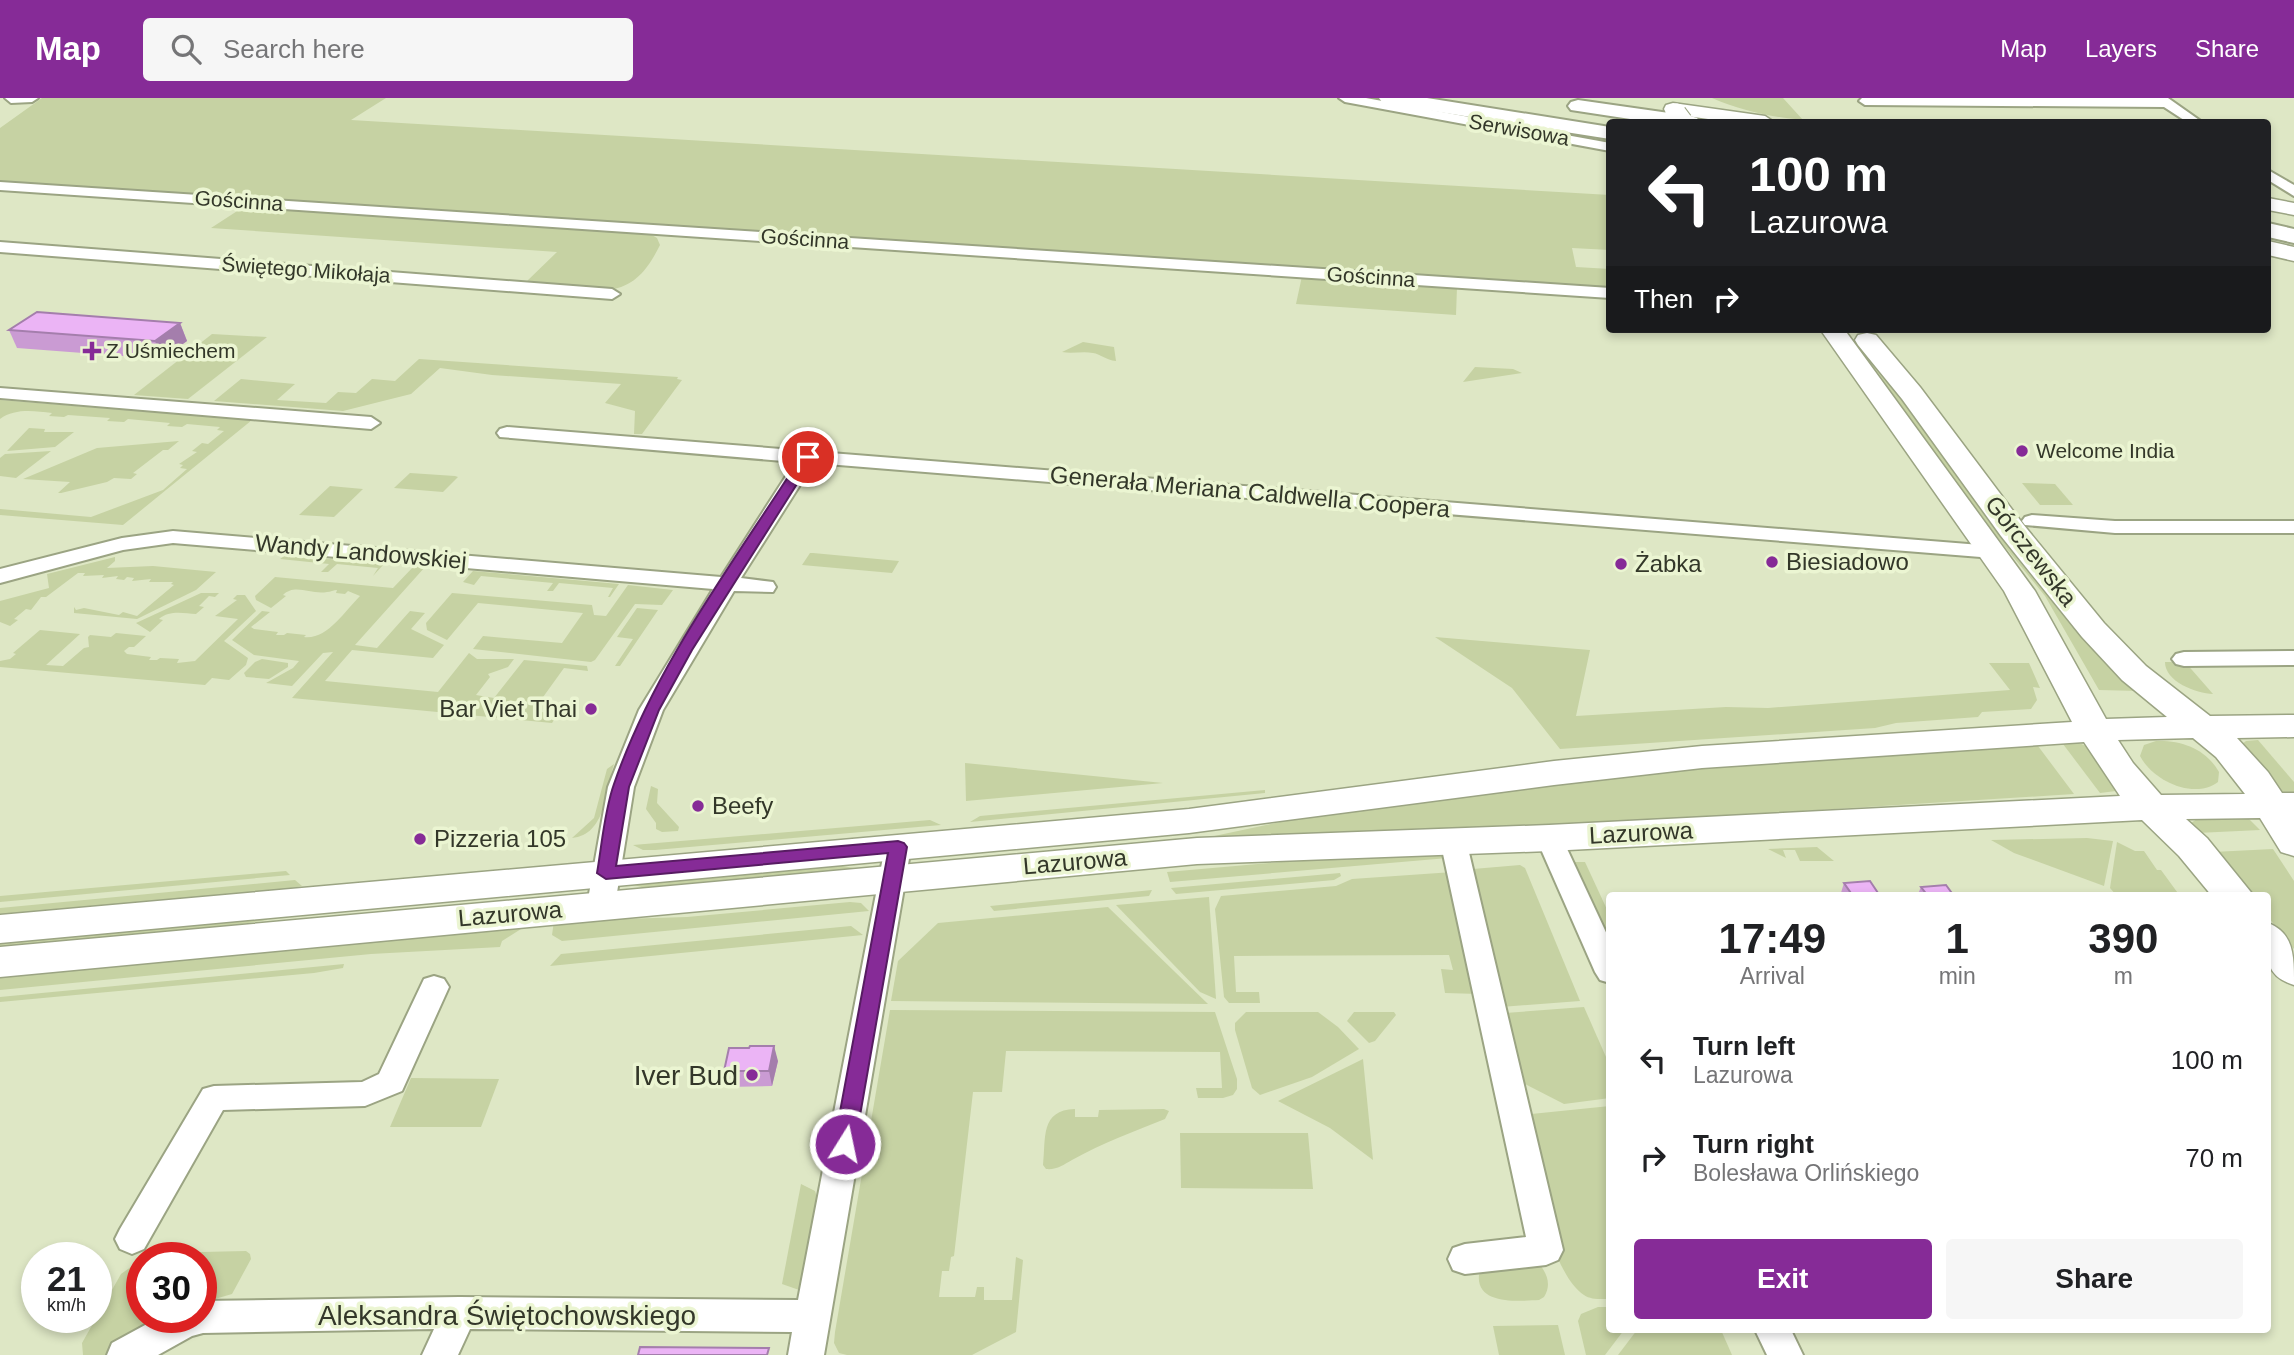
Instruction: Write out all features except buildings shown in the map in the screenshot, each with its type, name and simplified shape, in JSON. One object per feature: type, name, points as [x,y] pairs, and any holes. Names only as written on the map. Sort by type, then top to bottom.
[{"type":"highway","points":[[1389,98],[1606,132]]},
{"type":"highway","points":[[1455,98],[1606,120]]},
{"type":"highway","points":[[1597,98],[1688,115]]},
{"type":"highway","points":[[1560,104],[1688,115]]},
{"type":"highway","points":[[2271,220],[2294,224]]},
{"type":"highway","points":[[2271,231],[2294,236]]},
{"type":"main road","points":[[1691,98],[1688,115],[1732,119]]},
{"type":"main road","points":[[2271,203],[2293,197]]},
{"type":"main road","points":[[2271,249],[2294,254]]},
{"type":"main road","name":"Górczewska","points":[[1835,333],[1993,552],[2019,591],[2119,770],[2152,807]]},
{"type":"main road","name":"Górczewska","points":[[1861,333],[2012,530],[2093,630],[2134,673],[2229,749],[2255,780],[2283,805]]},
{"type":"main road","points":[[2202,727],[2294,726]]},
{"type":"main road","name":"Lazurowa","points":[[895,863],[1189,821],[1702,757],[2095,731],[2202,727]]},
{"type":"main road","points":[[2283,805],[2294,843]]},
{"type":"main road","name":"Lazurowa","points":[[0,929],[603,889],[895,863],[1549,838],[2152,807],[2283,805]]},
{"type":"main road","points":[[2152,807],[2193,847],[2231,892]]},
{"type":"main road","name":"Lazurowa","points":[[0,962],[603,889]]},
{"type":"main road","points":[[2271,942],[2294,970]]},
{"type":"street","points":[[0,109],[12,99],[32,98]]},
{"type":"street","name":"Serwisowa","points":[[1345,98],[1606,146]]},
{"type":"street","points":[[1864,99],[2163,100],[2191,119]]},
{"type":"street","points":[[1864,99],[1879,115]]},
{"type":"street","points":[[2271,177],[2293,197]]},
{"type":"street","name":"Gościnna","points":[[0,186],[1606,293]]},
{"type":"street","name":"Świętego Mikołaja","points":[[0,247],[612,294]]},
{"type":"street","points":[[0,393],[372,423]]},
{"type":"street","name":"Generała Meriana Caldwella Coopera","points":[[507,433],[1993,552]]},
{"type":"street","points":[[603,889],[621,787],[637,740],[665,683],[808,457]]},
{"type":"street","points":[[2032,521],[2105,527],[2294,527]]},
{"type":"street","name":"Wandy Landowskiej","points":[[0,576],[122,544],[173,537],[765,587]]},
{"type":"street","points":[[2184,659],[2294,658]]},
{"type":"street","points":[[1549,838],[1606,963]]},
{"type":"street","points":[[1453,841],[1546,1250],[1465,1259]]},
{"type":"street","points":[[806,1355],[895,863]]},
{"type":"street","points":[[132,1238],[214,1098],[365,1094],[391,1082],[434,987]]},
{"type":"street","points":[[440,1355],[459,1313]]},
{"type":"street","name":"Aleksandra Świętochowskiego","points":[[217,1318],[459,1313],[814,1316]]},
{"type":"street","name":"Aleksandra Świętochowskiego","points":[[125,1355],[164,1333]]},
{"type":"street","points":[[1774,1333],[1784,1355]]},
{"type":"green space","points":[[42,98],[386,98],[351,120],[1606,195],[1606,250],[1572,248],[1576,267],[1606,269],[1606,288],[0,183],[0,128]]},
{"type":"green space","points":[[1712,98],[1783,98],[1802,119],[1773,116]]},
{"type":"green space","points":[[248,204],[645,231],[657,238],[660,245],[642,273],[630,283],[614,289],[526,282],[557,252],[211,228]]},
{"type":"green space","points":[[1302,276],[1457,287],[1456,315],[1296,304]]},
{"type":"green space","points":[[212,334],[267,337],[188,399],[134,395]]},
{"type":"green space","points":[[1083,342],[1114,347],[1116,361],[1093,353],[1062,352]]},
{"type":"green space","points":[[1853,343],[1859,343],[2140,691],[2099,690],[2045,596],[1984,521]]},
{"type":"green space","points":[[419,359],[678,377],[677,379],[682,380],[642,434],[634,434],[635,411],[605,403],[621,384],[492,375],[440,368],[411,394],[343,411],[214,401],[241,379],[295,384],[277,400],[326,403],[338,392],[356,393],[372,379],[395,381]]},
{"type":"green space","points":[[1475,367],[1513,369],[1522,373],[1463,382]]},
{"type":"green space","points":[[0,400],[252,420],[123,525],[0,515],[0,509],[91,517],[163,490],[187,469],[180,468],[183,465],[179,464],[197,452],[192,451],[202,443],[208,444],[224,431],[217,430],[220,427],[187,424],[182,427],[167,426],[170,423],[128,419],[124,422],[107,421],[110,418],[49,416],[52,413],[32,411],[12,413],[0,419]]},
{"type":"green space","points":[[29,428],[45,429],[44,432],[74,432],[55,447],[7,451]]},
{"type":"green space","points":[[179,441],[133,473],[137,474],[131,479],[114,478],[58,493],[70,482],[23,479],[97,448]]},
{"type":"green space","points":[[51,451],[16,478],[0,476],[0,458],[5,454]]},
{"type":"green space","points":[[410,473],[458,477],[443,492],[394,488]]},
{"type":"green space","points":[[2022,483],[2055,484],[2073,505],[2040,505]]},
{"type":"green space","points":[[330,486],[363,489],[334,517],[299,515]]},
{"type":"green space","points":[[810,553],[899,561],[892,573],[802,565]]},
{"type":"green space","points":[[286,555],[384,564],[373,576],[378,568],[337,564],[328,572],[321,572],[329,564],[280,559]]},
{"type":"green space","points":[[115,557],[115,561],[107,568],[153,566],[216,572],[196,590],[137,619],[74,613],[74,607],[76,610],[84,608],[137,616],[174,585],[171,584],[173,582],[149,582],[151,579],[132,581],[134,578],[127,577],[124,580],[116,579],[118,576],[102,578],[104,575],[83,576],[85,573],[78,573],[46,597],[41,597],[31,610],[26,609],[10,626],[0,622],[0,601],[49,588],[47,574]]},
{"type":"green space","points":[[414,566],[425,567],[355,645],[377,648],[410,611],[425,613],[411,629],[444,645],[433,658],[352,650],[325,681],[438,692],[469,653],[477,659],[514,659],[508,667],[488,674],[490,677],[476,695],[494,698],[524,660],[587,666],[588,671],[564,668],[533,711],[558,714],[552,723],[292,698],[333,652],[323,653],[292,686],[266,683],[293,668],[299,661],[254,655],[232,640],[262,611],[270,612],[251,627],[254,629],[278,632],[276,635],[287,633],[312,637],[328,630],[360,596],[348,591],[345,594],[336,593],[337,590],[293,590],[283,595],[286,596],[271,608],[256,600],[255,596],[275,577],[393,588]]},
{"type":"green space","points":[[473,571],[619,584],[608,597],[613,588],[559,583],[553,591],[547,591],[553,583],[481,576],[474,585],[463,582]]},
{"type":"green space","points":[[628,585],[673,590],[662,605],[635,604],[591,662],[473,649],[483,636],[562,643],[583,613],[478,603],[447,640],[427,630],[426,623],[452,593],[592,605],[594,615],[606,616]]},
{"type":"green space","points":[[201,593],[219,593],[215,597],[209,596],[199,606],[204,607],[196,614],[176,613],[163,616],[159,619],[163,620],[150,632],[136,623]]},
{"type":"green space","points":[[237,595],[245,595],[256,611],[224,641],[248,658],[246,665],[229,680],[212,678],[205,685],[0,667],[0,661],[10,659],[16,654],[13,653],[40,630],[80,634],[46,665],[63,666],[84,648],[89,647],[90,635],[111,637],[116,633],[146,636],[134,647],[124,651],[127,654],[151,657],[149,660],[179,659],[177,663],[195,661],[238,619],[215,616],[237,600],[233,599]]},
{"type":"green space","points":[[637,608],[658,610],[620,666],[615,666],[633,639],[617,637]]},
{"type":"green space","points":[[1435,637],[1590,650],[1576,716],[1726,707],[1768,708],[2010,690],[1989,663],[2029,663],[2040,688],[2033,687],[2037,700],[2031,709],[1982,712],[1978,717],[1896,723],[1875,728],[1560,749],[1512,688]]},
{"type":"green space","points":[[262,659],[288,663],[288,667],[269,679],[246,677],[244,673]]},
{"type":"green space","points":[[2165,662],[2185,662],[2213,694],[2190,689],[2176,681],[2166,669]]},
{"type":"green space","points":[[2258,740],[2294,782],[2294,795],[2280,791],[2242,744]]},
{"type":"green space","points":[[2156,741],[2184,744],[2200,752],[2219,772],[2218,782],[2198,789],[2186,788],[2164,780],[2146,765],[2140,756],[2144,745]]},
{"type":"green space","points":[[2079,743],[2088,747],[2116,791],[2100,793],[2063,744]]},
{"type":"green space","points":[[2038,746],[2074,794],[1563,826],[1205,838],[1299,818],[1626,774],[1801,759]]},
{"type":"green space","points":[[965,763],[1163,783],[966,801]]},
{"type":"green space","points":[[614,764],[598,820],[592,829],[572,838],[594,818],[607,769]]},
{"type":"green space","points":[[651,786],[658,789],[657,803],[679,827],[678,831],[662,832],[656,829],[656,823],[646,809]]},
{"type":"green space","points":[[1265,790],[1265,793],[970,822],[980,816]]},
{"type":"green space","points":[[2197,819],[2249,819],[2260,830],[2197,833],[2191,823]]},
{"type":"green space","points":[[930,820],[941,825],[655,850],[643,850],[633,845]]},
{"type":"green space","points":[[2087,838],[2113,841],[2104,886],[2014,853],[1991,840]]},
{"type":"green space","points":[[2117,842],[2135,851],[2144,851],[2177,892],[2114,892],[2110,888]]},
{"type":"green space","points":[[1817,847],[1834,861],[1800,861],[1795,850],[1783,850],[1786,858],[1768,849]]},
{"type":"green space","points":[[2273,849],[2294,881],[2294,949],[2271,921],[2271,892],[2247,892],[2213,852]]},
{"type":"green space","points":[[1441,852],[1448,858],[1170,882],[1167,872],[1305,860]]},
{"type":"green space","points":[[1571,862],[1585,862],[1606,907],[1606,937]]},
{"type":"green space","points":[[829,864],[861,869],[649,889],[630,884]]},
{"type":"green space","points":[[1520,865],[1525,868],[1580,1001],[1501,1007],[1473,869]]},
{"type":"green space","points":[[286,871],[290,875],[0,902],[0,896]]},
{"type":"green space","points":[[1453,872],[1479,994],[1445,993],[1441,969],[1453,970],[1449,955],[1234,956],[1236,992],[1259,992],[1260,1003],[1229,1003],[1224,997],[1215,909],[1221,896],[1336,886],[1352,879]]},
{"type":"green space","points":[[1340,873],[1341,876],[1334,880],[1176,894],[1171,888]]},
{"type":"green space","points":[[295,880],[302,886],[277,891],[0,917],[0,908]]},
{"type":"green space","points":[[1152,890],[1149,896],[994,911],[990,906]]},
{"type":"green space","points":[[1209,897],[1216,999],[1200,992],[1116,905]]},
{"type":"green space","points":[[861,903],[869,911],[562,941],[552,935],[554,921],[687,917]]},
{"type":"green space","points":[[1108,907],[1208,1004],[891,1001],[898,961],[938,923]]},
{"type":"green space","points":[[269,915],[267,920],[203,930],[0,951],[0,940]]},
{"type":"green space","points":[[522,924],[521,929],[502,941],[500,947],[371,954],[0,990],[0,973]]},
{"type":"green space","points":[[851,926],[863,935],[550,966],[561,954]]},
{"type":"green space","points":[[344,964],[343,968],[314,973],[0,1002],[0,997]]},
{"type":"green space","points":[[1584,1007],[1606,1057],[1606,1099],[1564,1104],[1515,1079],[1505,1013]]},
{"type":"green space","points":[[890,1010],[1215,1012],[1237,1079],[1237,1089],[1233,1095],[1223,1098],[1198,1098],[1196,1088],[1222,1088],[1220,1052],[1006,1051],[1002,1092],[973,1092],[954,1256],[951,1257],[949,1271],[942,1271],[939,1297],[975,1297],[977,1287],[984,1287],[984,1300],[1012,1300],[1016,1257],[1023,1260],[1016,1332],[972,1355],[847,1355],[839,1353],[834,1343],[835,1332]]},
{"type":"green space","points":[[1246,1012],[1318,1012],[1338,1027],[1359,1049],[1312,1077],[1260,1095],[1252,1088],[1235,1030],[1235,1023]]},
{"type":"green space","points":[[1354,1012],[1394,1012],[1396,1015],[1375,1041],[1369,1043],[1347,1021]]},
{"type":"green space","points":[[1363,1059],[1373,1160],[1330,1128],[1278,1101]]},
{"type":"green space","points":[[411,1078],[499,1079],[481,1127],[390,1127]]},
{"type":"green space","points":[[1606,1106],[1606,1299],[1584,1295],[1571,1282],[1560,1263],[1536,1185],[1522,1115]]},
{"type":"green space","points":[[1075,1109],[1075,1117],[1098,1117],[1099,1110],[1169,1111],[1165,1119],[1106,1143],[1060,1167],[1046,1169],[1043,1165],[1044,1145],[1050,1120],[1056,1114]]},
{"type":"green space","points":[[1180,1133],[1308,1133],[1313,1189],[1181,1188]]},
{"type":"green space","points":[[801,1184],[815,1191],[818,1200],[802,1291],[782,1284]]},
{"type":"green space","points":[[246,1251],[251,1259],[232,1294],[217,1298],[217,1252]]},
{"type":"green space","points":[[1537,1261],[1546,1274],[1548,1283],[1544,1297],[1539,1300],[1500,1299],[1484,1292],[1480,1285],[1479,1275],[1483,1268]]},
{"type":"green space","points":[[126,1270],[126,1333],[149,1333],[108,1355],[83,1355],[82,1343],[88,1333],[112,1333],[112,1290]]},
{"type":"green space","points":[[1598,1307],[1606,1307],[1606,1333],[1622,1333],[1605,1355],[1586,1355],[1578,1321],[1581,1314]]},
{"type":"green space","points":[[1558,1325],[1565,1355],[1499,1355],[1493,1326]]},
{"type":"green space","points":[[1635,1333],[1722,1333],[1732,1355],[1618,1355]]},
{"type":"place","name":"Z Uśmiechem","points":[[92,351]]},
{"type":"place","name":"Welcome India","points":[[2022,451]]},
{"type":"place","name":"Biesiadowo","points":[[1772,562]]},
{"type":"place","name":"Żabka","points":[[1621,564]]},
{"type":"place","name":"Bar Viet Thai","points":[[591,709]]},
{"type":"place","name":"Beefy","points":[[698,806]]},
{"type":"place","name":"Pizzeria 105","points":[[420,839]]},
{"type":"place","name":"Iver Bud","points":[[752,1075]]},
{"type":"route","points":[[808,457],[685,650],[651,710],[637,740],[621,787],[606,873],[898,847],[845,1144]]}]
